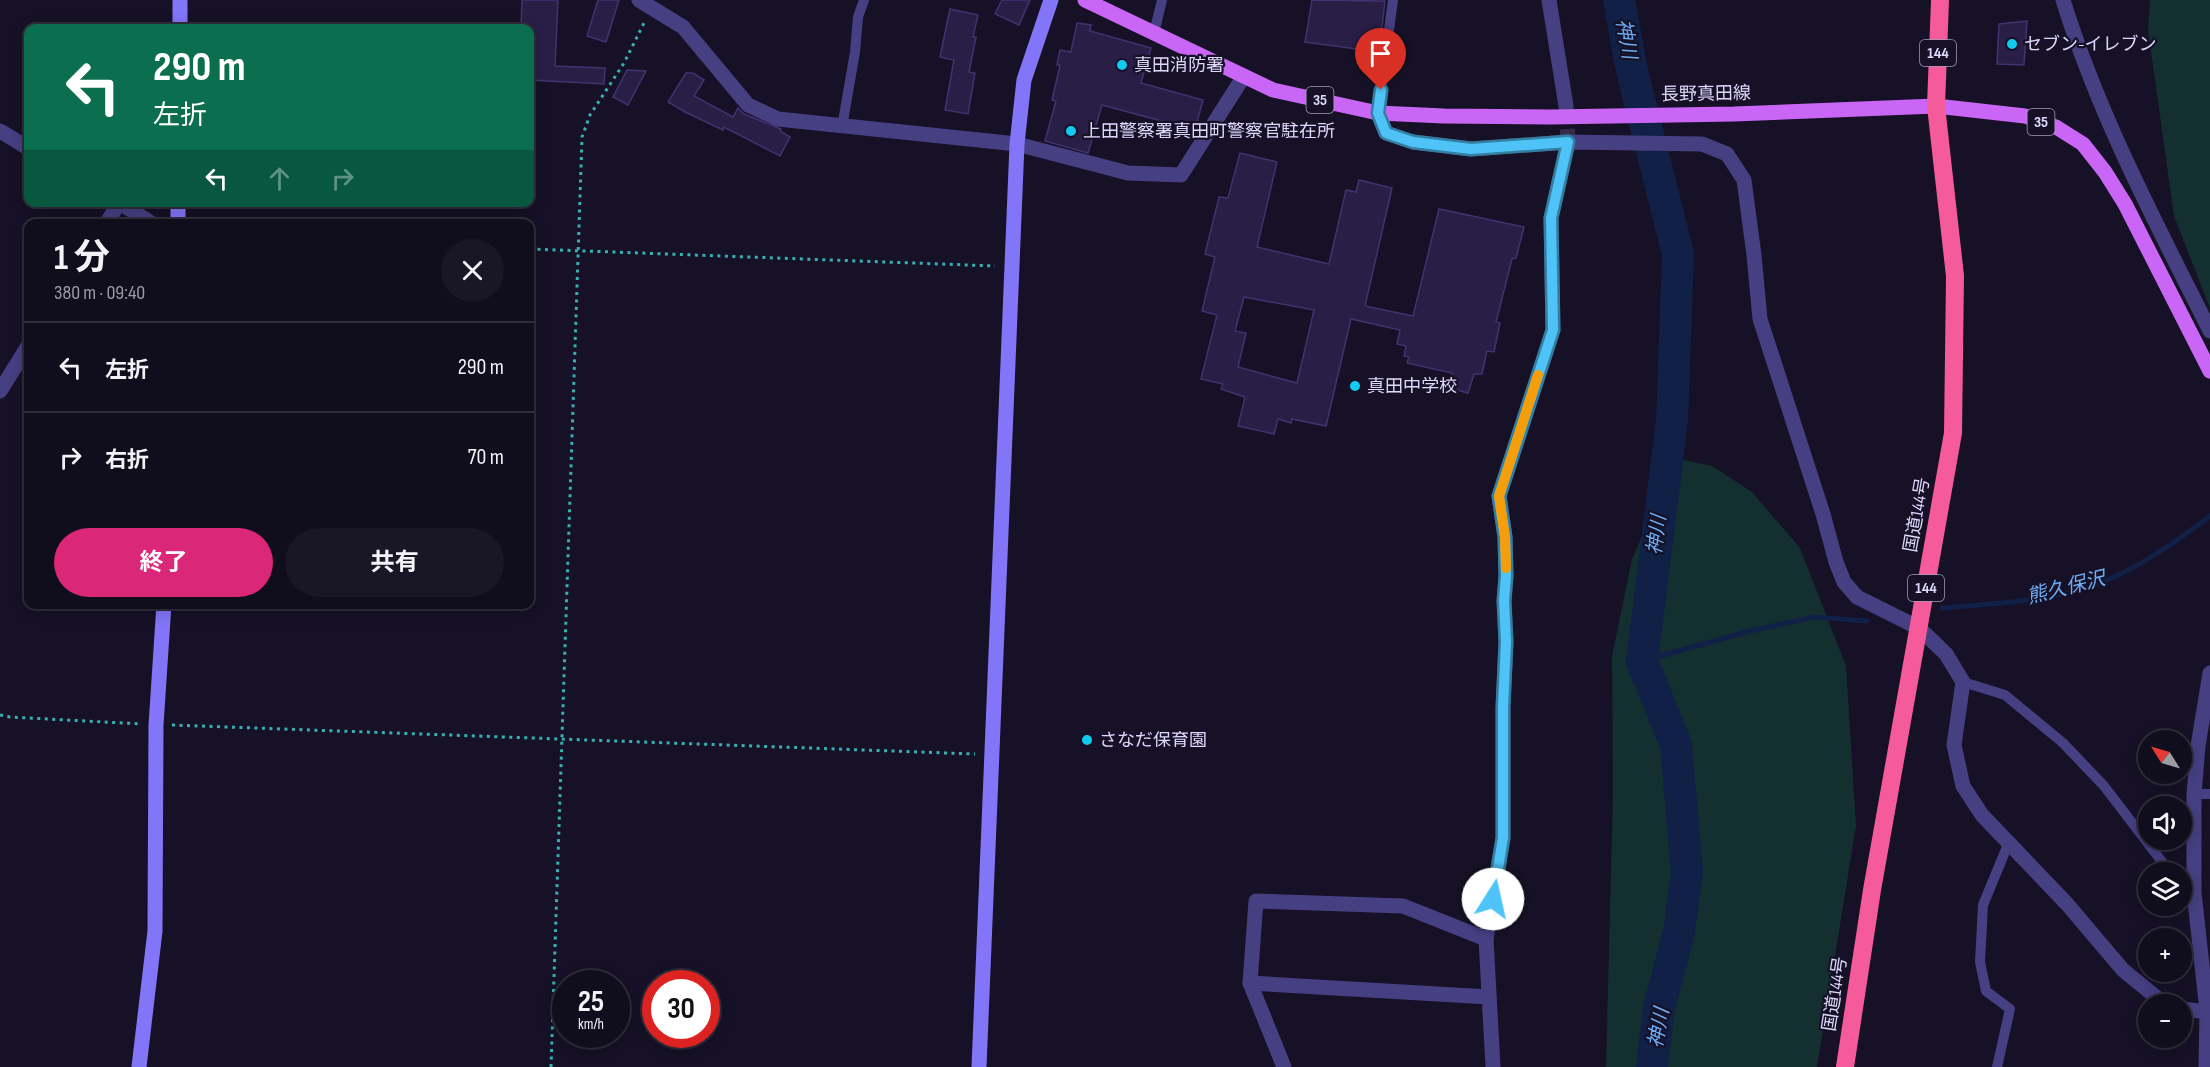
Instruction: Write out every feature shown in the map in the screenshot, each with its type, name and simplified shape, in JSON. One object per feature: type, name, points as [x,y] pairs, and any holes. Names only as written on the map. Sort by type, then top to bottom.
[{"type":"highway","name":"国道144号","points":[[1845,1067],[1872,890],[1953,433],[1955,276],[1936,106],[1940,0]]},
{"type":"main road","name":"長野真田線","points":[[1085,0],[1273,90],[1378,113],[1444,116],[1571,110],[1734,114],[1936,106],[2025,116],[2056,127],[2083,144],[2105,172],[2124,204],[2210,371]]},
{"type":"street","points":[[180,0],[180,24]]},
{"type":"street","points":[[978,1067],[1017,144],[1023,80],[1051,0]]},
{"type":"street","points":[[1549,0],[1571,110]]},
{"type":"street","points":[[2062,0],[2105,116],[2210,331]]},
{"type":"street","points":[[644,3],[683,27],[748,105],[778,118],[842,127],[1017,144],[1128,173],[1181,175],[1245,76]]},
{"type":"street","points":[[1378,113],[1386,133],[1438,147],[1471,149],[1568,142],[1702,144],[1727,154],[1744,180],[1760,319],[1844,582],[1857,597],[1919,628],[1947,654],[1964,682],[1954,744],[1963,786],[1982,815],[2067,904],[2123,970],[2152,994]]},
{"type":"street","points":[[0,131],[24,146]]},
{"type":"street","points":[[1493,1067],[1486,939],[1503,838],[1503,707],[1506,642],[1505,537],[1499,496],[1553,330],[1551,218],[1568,142]]},
{"type":"street","points":[[125,207],[145,219]]},
{"type":"street","points":[[0,392],[24,353]]},
{"type":"street","points":[[139,1067],[155,931],[156,725],[164,609]]},
{"type":"street","points":[[2206,1067],[2208,1011],[2194,892],[2194,794],[2198,746],[2210,673]]},
{"type":"street","points":[[1284,1067],[1250,983],[1256,901],[1403,906],[1486,939]]},
{"type":"street","points":[[1250,983],[1489,997]]},
{"type":"street","points":[[2192,1010],[2208,1011]]},
{"type":"lane","points":[[842,127],[855,52],[858,17],[864,0]]},
{"type":"lane","points":[[1154,33],[1162,0]]},
{"type":"lane","points":[[1378,113],[1393,0]]},
{"type":"lane","points":[[1964,682],[2005,695],[2063,743],[2104,786],[2162,862]]},
{"type":"lane","points":[[2194,794],[2210,794]]},
{"type":"lane","points":[[1997,1067],[2010,1009],[1986,991],[1980,962],[1983,905],[2009,842]]},
{"type":"path","points":[[551,1067],[582,137],[590,116],[624,63],[644,26],[644,3]]},
{"type":"path","points":[[534,249],[1012,266]]},
{"type":"path","points":[[0,715],[156,725],[992,755]]},
{"type":"green space","points":[[2150,0],[2210,0],[2210,308],[2174,216],[2148,30]]},
{"type":"green space","points":[[1684,460],[1712,466],[1752,492],[1800,548],[1846,666],[1856,826],[1817,1067],[1606,1067],[1613,793],[1612,656],[1632,559],[1668,477]]},
{"type":"building","points":[[522,0],[558,0],[555,66],[605,68],[604,84],[534,80],[534,24],[521,24]]},
{"type":"building","points":[[598,0],[619,0],[606,42],[587,36]]},
{"type":"building","points":[[1002,0],[1030,0],[1019,25],[995,14]]},
{"type":"building","points":[[1312,0],[1385,1],[1379,52],[1305,42]]},
{"type":"building","points":[[950,9],[978,15],[969,72],[975,73],[968,114],[945,110],[954,60],[940,57]]},
{"type":"building","name":"セブン-イレブン","points":[[2027,21],[2024,65],[1997,64],[1999,24]]},
{"type":"building","points":[[1077,23],[1091,25],[1090,31],[1151,48],[1141,83],[1203,100],[1195,130],[1102,105],[1088,153],[1045,141],[1056,101],[1052,100],[1060,65],[1057,65],[1060,50],[1071,52]]},
{"type":"building","points":[[627,70],[646,71],[628,105],[613,97]]},
{"type":"building","points":[[686,73],[693,73],[704,80],[694,96],[733,117],[738,108],[744,114],[781,129],[780,131],[790,137],[780,156],[724,127],[723,130],[668,102]]},
{"type":"building","points":[[1240,153],[1277,162],[1257,247],[1329,264],[1346,190],[1356,192],[1359,180],[1392,188],[1365,306],[1413,316],[1439,209],[1524,227],[1516,258],[1512,259],[1496,322],[1500,323],[1494,352],[1487,351],[1482,374],[1474,374],[1468,393],[1449,388],[1452,373],[1407,363],[1409,357],[1404,356],[1406,346],[1397,344],[1400,330],[1351,319],[1326,426],[1292,419],[1291,423],[1278,419],[1274,434],[1238,426],[1245,397],[1221,389],[1223,384],[1201,379],[1217,315],[1202,311],[1215,257],[1205,254],[1219,197],[1228,198]],"holes":[[[1244,297],[1314,310],[1297,383],[1238,367],[1246,333],[1235,331]]]},
{"type":"waterway","name":"神川","points":[[1619,0],[1632,71],[1678,254],[1672,421],[1642,661],[1676,745],[1687,872],[1679,932],[1659,1008],[1652,1067]]},
{"type":"waterway","name":"熊久保沢","points":[[1942,608],[2025,600],[2086,588],[2119,575],[2146,560],[2210,516]]},
{"type":"waterway","name":"熊久保沢","points":[[1642,661],[1750,631],[1815,617],[1867,621]]},
{"type":"tunnel","points":[[1566,106],[1568,142]]},
{"type":"slow traffic","points":[[1506,568],[1505,537],[1499,496],[1538,375]]},
{"type":"place","name":"セブン-イレブン","points":[[2012,44]]},
{"type":"place","name":"真田消防署","points":[[1122,65]]},
{"type":"place","name":"上田警察署真田町警察官駐在所","points":[[1071,131]]},
{"type":"place","name":"真田中学校","points":[[1355,386]]},
{"type":"place","name":"さなだ保育園","points":[[1087,740]]},
{"type":"route","points":[[1381,90],[1378,113],[1386,133],[1413,142],[1438,147],[1471,149],[1568,142],[1551,218],[1553,330],[1499,496],[1505,537],[1506,642],[1503,707],[1503,838],[1493,899]]}]
